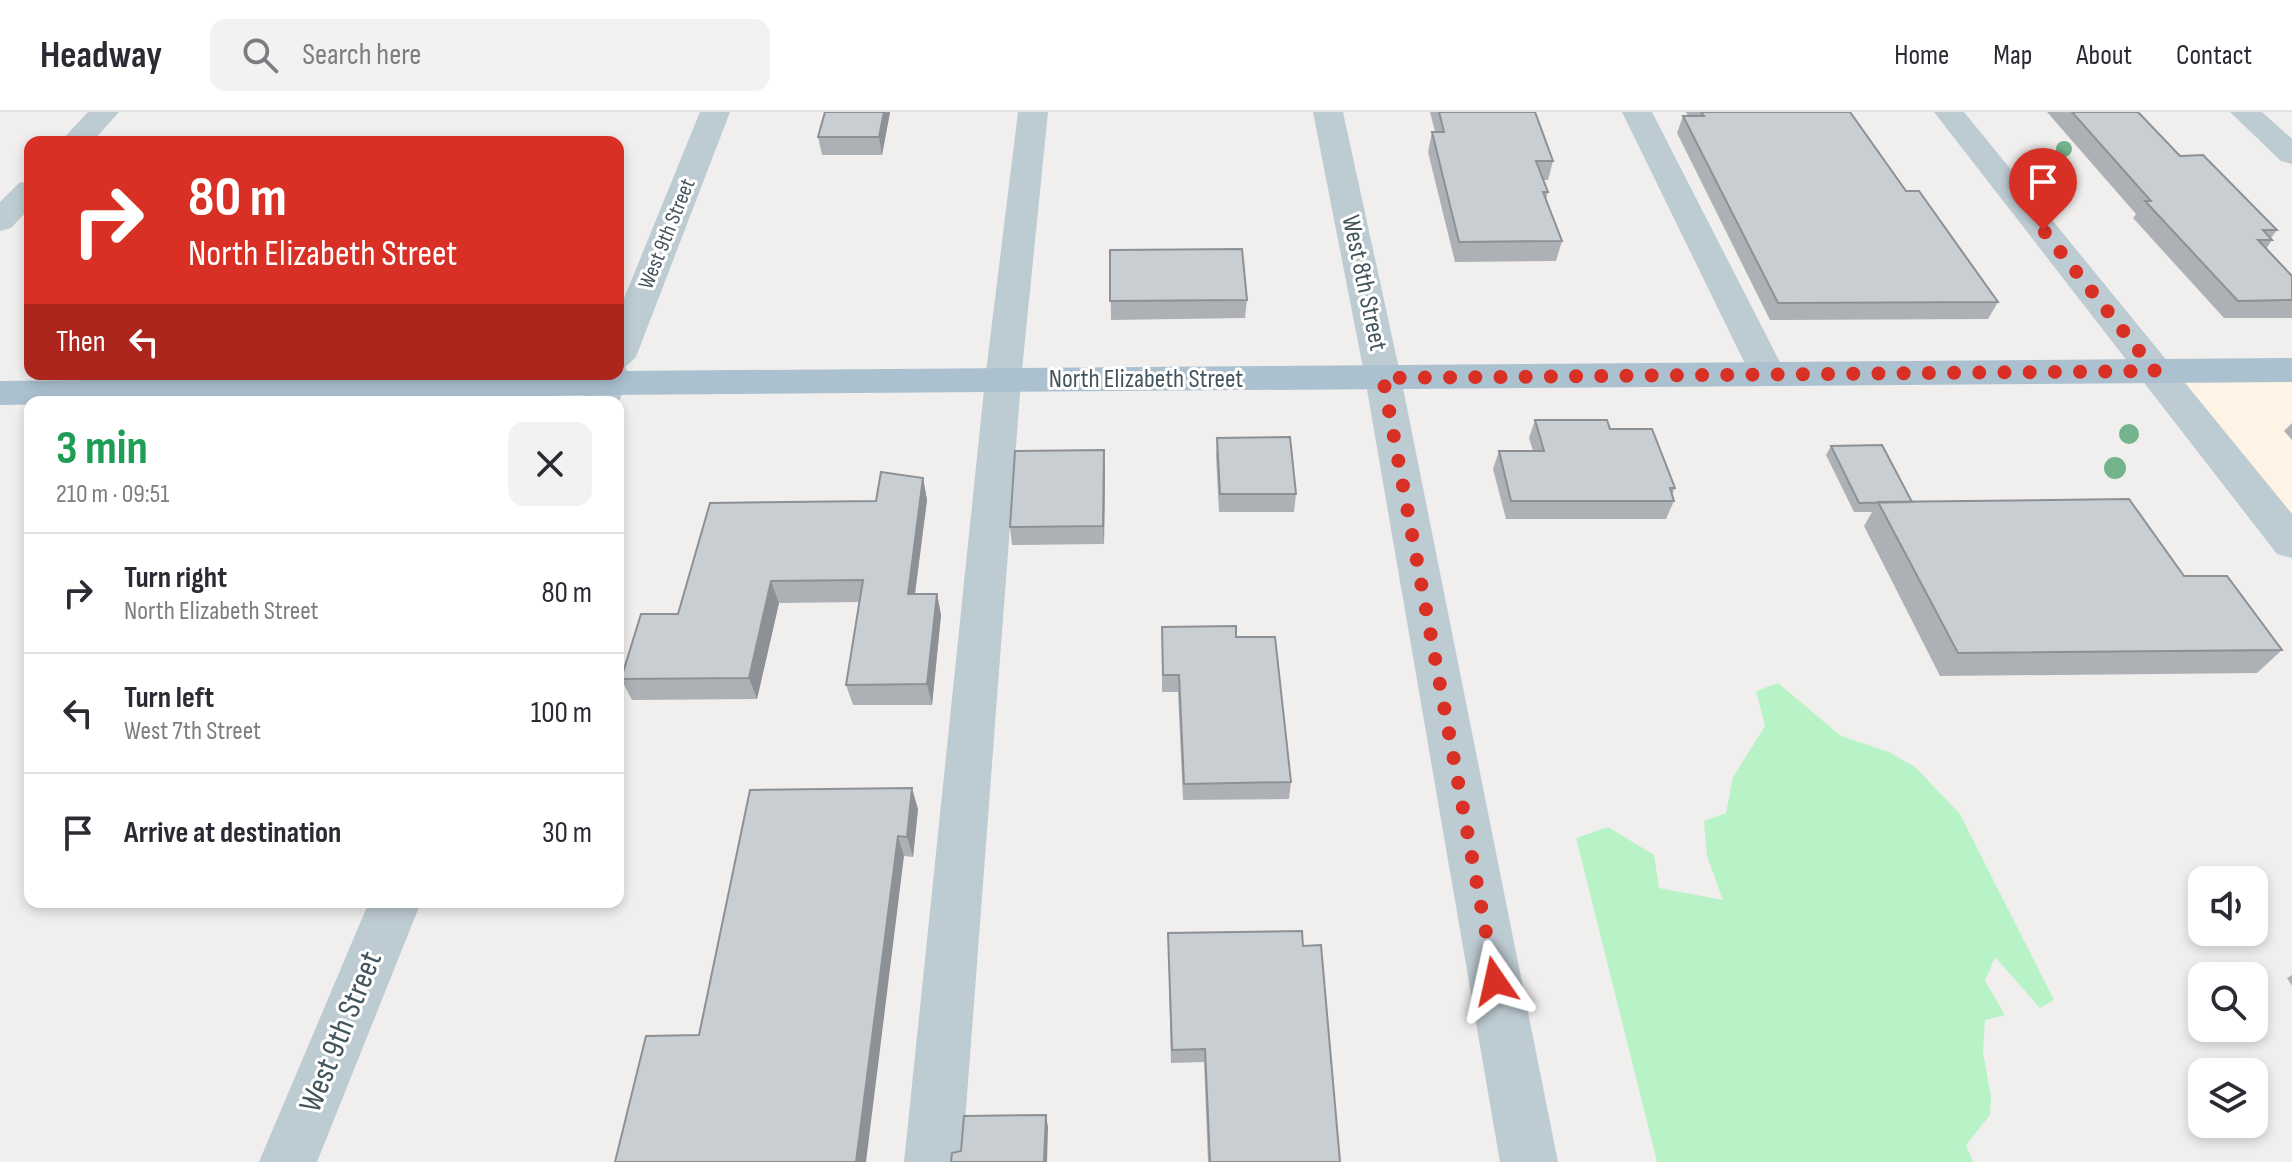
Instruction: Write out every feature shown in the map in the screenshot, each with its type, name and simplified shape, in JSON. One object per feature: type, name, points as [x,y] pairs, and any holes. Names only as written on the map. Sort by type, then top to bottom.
[{"type":"main road","name":"North Elizabeth Street","points":[[624,379],[1383,378],[2292,370]]},
{"type":"main road","name":"North Elizabeth Street","points":[[0,393],[566,380]]},
{"type":"street","points":[[81,136],[104,112]]},
{"type":"street","name":"West 9th Street","points":[[624,341],[715,112]]},
{"type":"street","points":[[933,1162],[1003,380],[1033,112]]},
{"type":"street","name":"West 8th Street","points":[[1328,112],[1383,378],[1529,1162]]},
{"type":"street","points":[[1637,112],[1768,374]]},
{"type":"street","points":[[1949,112],[2292,543]]},
{"type":"street","points":[[2245,112],[2292,155]]},
{"type":"street","points":[[0,221],[24,196]]},
{"type":"street","name":"West 9th Street","points":[[288,1162],[393,908]]},
{"type":"shaded area","points":[[2292,370],[2292,543],[2155,371]]},
{"type":"green space","points":[[1778,683],[1841,736],[1889,752],[1915,767],[1960,814],[2054,1000],[2040,1008],[1995,957],[1985,981],[2005,1015],[1985,1020],[1983,1051],[1991,1098],[1990,1115],[1966,1145],[1973,1162],[1657,1162],[1576,838],[1608,827],[1654,855],[1659,888],[1723,900],[1707,856],[1704,821],[1726,813],[1733,777],[1765,726],[1756,691]]},
{"type":"building","points":[[825,112],[884,112],[879,137],[818,137]]},
{"type":"building","points":[[1439,112],[1535,112],[1553,161],[1536,161],[1548,192],[1543,192],[1562,241],[1459,242],[1432,132],[1444,132]]},
{"type":"building","points":[[1701,112],[1850,112],[1906,191],[1919,191],[1998,302],[1778,303],[1683,116],[1704,116]]},
{"type":"building","points":[[2072,112],[2138,112],[2180,156],[2203,155],[2277,230],[2263,230],[2272,240],[2258,240],[2292,276],[2292,300],[2238,301],[2145,201],[2151,201]]},
{"type":"building","points":[[1242,249],[1247,300],[1110,301],[1110,250]]},
{"type":"building","points":[[1535,420],[1607,420],[1610,429],[1652,429],[1675,488],[1670,488],[1674,501],[1511,501],[1499,451],[1544,451]]},
{"type":"building","points":[[1290,437],[1296,494],[1220,494],[1217,438]]},
{"type":"building","points":[[1882,445],[1912,502],[1859,503],[1831,446]]},
{"type":"building","points":[[1104,450],[1103,526],[1010,527],[1015,451]]},
{"type":"building","points":[[881,472],[923,478],[908,594],[937,594],[927,684],[846,685],[863,580],[771,581],[749,678],[624,679],[624,669],[641,614],[678,614],[710,503],[876,501]]},
{"type":"building","points":[[2129,499],[2184,576],[2227,576],[2282,650],[1958,653],[1878,502]]},
{"type":"building","points":[[1236,626],[1236,637],[1275,637],[1291,782],[1184,784],[1179,675],[1163,675],[1162,627]]},
{"type":"building","points":[[912,788],[907,837],[898,836],[856,1162],[615,1162],[646,1036],[699,1035],[750,790]]},
{"type":"building","points":[[1302,931],[1303,946],[1321,945],[1340,1162],[1210,1162],[1205,1049],[1172,1050],[1168,933]]},
{"type":"building","points":[[1046,1115],[1044,1162],[951,1162],[952,1153],[961,1151],[964,1116]]},
{"type":"route","points":[[1495,981],[1383,378],[2155,371],[2043,230]]}]
